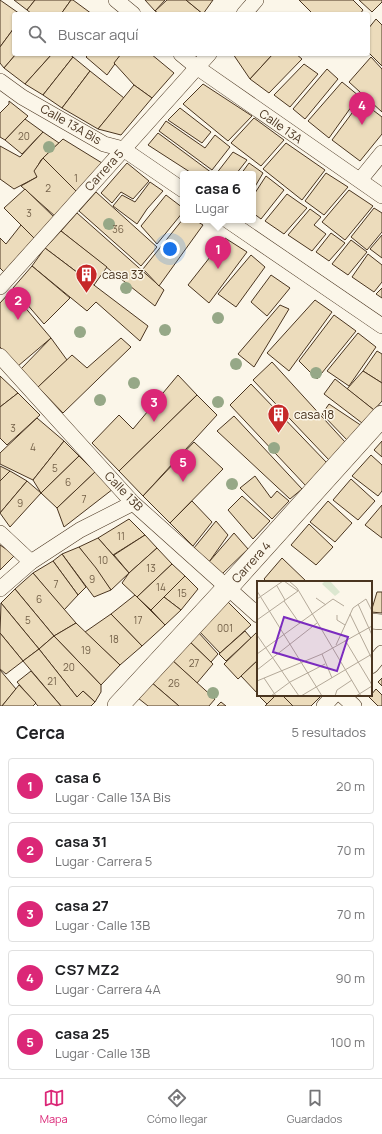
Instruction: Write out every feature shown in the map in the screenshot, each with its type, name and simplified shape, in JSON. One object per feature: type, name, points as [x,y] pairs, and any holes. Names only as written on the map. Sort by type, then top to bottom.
[{"type":"main road","name":"Carrera 4","points":[[118,706],[228,587],[382,416]]},
{"type":"street","points":[[116,0],[130,12]]},
{"type":"street","points":[[246,12],[256,0]]},
{"type":"street","name":"Calle 13A","points":[[183,56],[198,68],[382,196]]},
{"type":"street","name":"Carrera 5","points":[[0,287],[207,56]]},
{"type":"street","name":"Calle 13A Bis","points":[[0,81],[22,97],[104,144],[123,149],[180,188]]},
{"type":"street","points":[[360,180],[382,153]]},
{"type":"street","points":[[231,223],[382,326]]},
{"type":"street","name":"Calle 13B","points":[[0,356],[133,503],[257,614]]},
{"type":"street","points":[[0,589],[31,562],[80,530],[133,503]]},
{"type":"street","points":[[0,533],[31,562]]},
{"type":"street","points":[[372,621],[382,622]]},
{"type":"street","points":[[372,665],[382,653]]},
{"type":"street","points":[[324,706],[344,698]]},
{"type":"building","points":[[0,0],[17,12],[12,12],[12,31],[0,47]]},
{"type":"building","points":[[14,0],[35,0],[27,10]]},
{"type":"building","points":[[35,0],[71,0],[62,12],[30,12],[27,10]]},
{"type":"building","points":[[71,0],[73,0],[89,12],[62,12]]},
{"type":"building","points":[[145,0],[165,0],[155,11]]},
{"type":"building","points":[[167,0],[186,0],[201,12],[157,12],[155,11]]},
{"type":"building","points":[[186,0],[213,0],[204,12],[201,12]]},
{"type":"building","points":[[299,0],[353,0],[363,10],[362,12],[311,12]]},
{"type":"building","points":[[359,0],[382,0],[382,2],[372,12]]},
{"type":"building","points":[[376,19],[382,25],[382,66],[370,54],[370,26]]},
{"type":"building","points":[[12,31],[12,56],[14,56],[4,68],[0,63],[0,47]]},
{"type":"building","points":[[14,56],[50,56],[25,84],[4,68]]},
{"type":"building","points":[[50,56],[73,57],[43,95],[25,84]]},
{"type":"building","points":[[87,56],[121,56],[107,75],[86,57]]},
{"type":"building","points":[[119,56],[153,56],[174,73],[152,98],[134,85],[114,63]]},
{"type":"building","points":[[234,56],[271,56],[250,79]]},
{"type":"building","points":[[271,56],[298,56],[302,59],[269,93],[250,79]]},
{"type":"building","points":[[73,57],[90,71],[62,108],[43,95]]},
{"type":"building","points":[[371,57],[382,69],[382,112],[349,82]]},
{"type":"building","points":[[304,64],[318,74],[290,107],[274,95]]},
{"type":"building","points":[[327,69],[338,79],[305,119],[293,109]]},
{"type":"building","points":[[90,71],[124,98],[98,129],[62,108]]},
{"type":"building","points":[[342,82],[359,96],[329,138],[308,121]]},
{"type":"building","points":[[203,84],[252,116],[228,141],[183,104]]},
{"type":"building","points":[[134,85],[152,98],[121,135],[98,129]]},
{"type":"building","points":[[9,101],[28,116],[5,140],[0,137],[0,113],[9,104]]},
{"type":"building","points":[[361,101],[382,117],[382,134],[360,161],[332,140]]},
{"type":"building","points":[[180,108],[211,132],[202,143],[168,120]]},
{"type":"building","points":[[254,118],[284,140],[261,166],[231,143]]},
{"type":"building","points":[[25,119],[43,132],[22,154],[5,140]]},
{"type":"building","points":[[166,121],[205,148],[215,135],[230,147],[212,170],[159,131]]},
{"type":"building","points":[[43,132],[59,143],[41,160],[36,169],[37,177],[14,189],[0,179],[0,146],[20,157]]},
{"type":"building","points":[[158,133],[209,171],[188,171],[148,145]]},
{"type":"building","points":[[63,139],[102,163],[77,192],[43,158]]},
{"type":"building","points":[[286,143],[325,170],[302,200],[263,169]]},
{"type":"building","points":[[233,152],[247,160],[238,171],[218,171]]},
{"type":"building","points":[[43,158],[77,192],[56,217],[21,186],[37,177],[34,171]]},
{"type":"building","points":[[127,163],[149,181],[133,199],[121,192],[112,203],[101,193]]},
{"type":"building","points":[[249,163],[263,173],[256,185],[256,171],[243,171]]},
{"type":"building","points":[[326,173],[348,187],[324,215],[305,201]]},
{"type":"building","points":[[266,176],[284,190],[261,219],[256,215],[256,191]]},
{"type":"building","points":[[150,182],[163,191],[147,209],[137,224],[113,206],[122,195],[135,202]]},
{"type":"building","points":[[25,189],[55,218],[36,240],[4,208]]},
{"type":"building","points":[[349,190],[373,206],[345,240],[322,222]]},
{"type":"building","points":[[96,192],[157,247],[141,266],[79,211]]},
{"type":"building","points":[[287,194],[307,208],[284,234],[265,221]]},
{"type":"building","points":[[166,195],[180,206],[180,216],[157,244],[141,226]]},
{"type":"building","points":[[374,208],[382,213],[382,232],[367,250],[351,237]]},
{"type":"building","points":[[310,209],[321,217],[314,225],[326,234],[312,251],[288,235]]},
{"type":"building","points":[[77,213],[164,290],[155,306],[61,231]]},
{"type":"building","points":[[180,223],[200,223],[203,225],[159,286],[143,269]]},
{"type":"building","points":[[21,225],[36,240],[5,273],[0,268],[0,238],[6,244]]},
{"type":"building","points":[[61,231],[107,267],[94,285],[45,248]]},
{"type":"building","points":[[331,233],[345,243],[329,261],[316,252]]},
{"type":"building","points":[[382,235],[382,258],[370,249]]},
{"type":"building","points":[[225,238],[247,252],[209,303],[188,285]]},
{"type":"building","points":[[351,240],[367,252],[348,275],[332,264]]},
{"type":"building","name":"casa 33","points":[[45,248],[148,326],[140,341],[96,302],[87,311],[32,266]]},
{"type":"building","points":[[368,254],[382,265],[382,282],[374,292],[352,277]]},
{"type":"building","points":[[251,255],[265,267],[236,307],[218,294]]},
{"type":"building","points":[[32,266],[70,298],[44,324],[13,288]]},
{"type":"building","points":[[271,275],[290,288],[267,316],[251,302]]},
{"type":"building","points":[[382,288],[382,298],[376,294]]},
{"type":"building","points":[[11,291],[51,338],[18,366],[0,347],[0,303]]},
{"type":"building","points":[[315,300],[332,312],[289,371],[267,353]]},
{"type":"building","points":[[280,305],[289,309],[254,367],[238,354]]},
{"type":"building","points":[[334,315],[356,331],[317,379],[299,361]]},
{"type":"building","points":[[358,333],[376,347],[349,386],[327,371]]},
{"type":"building","points":[[51,338],[67,360],[38,387],[21,369]]},
{"type":"building","points":[[121,338],[131,347],[63,413],[38,387],[72,355],[87,368]]},
{"type":"building","points":[[377,351],[382,354],[382,383],[363,371]]},
{"type":"building","points":[[272,362],[345,442],[329,460],[253,380]]},
{"type":"building","points":[[363,371],[382,383],[382,401],[374,410],[347,389]]},
{"type":"building","points":[[178,375],[197,395],[119,471],[92,443],[119,415],[133,429]]},
{"type":"building","points":[[0,376],[18,393],[0,407]]},
{"type":"building","points":[[335,379],[374,410],[362,423],[324,394]]},
{"type":"building","name":"casa 18","points":[[251,384],[327,463],[306,486],[230,405]]},
{"type":"building","points":[[18,393],[40,415],[7,445],[0,438],[0,407]]},
{"type":"building","points":[[197,395],[217,415],[143,496],[119,471]]},
{"type":"building","points":[[329,404],[362,426],[348,441],[322,414]]},
{"type":"building","points":[[234,416],[302,489],[290,499],[217,431]]},
{"type":"building","points":[[37,418],[64,441],[33,480],[0,464],[0,453]]},
{"type":"building","points":[[64,441],[79,456],[41,493],[33,480]]},
{"type":"building","points":[[382,441],[382,457],[374,450]]},
{"type":"building","points":[[194,442],[223,469],[170,523],[143,496]]},
{"type":"building","points":[[371,455],[382,465],[382,491],[378,496],[352,476]]},
{"type":"building","points":[[79,456],[95,472],[57,508],[41,493]]},
{"type":"building","points":[[0,466],[10,471],[0,481]]},
{"type":"building","points":[[10,471],[27,481],[0,513],[0,481]]},
{"type":"building","points":[[95,472],[113,489],[64,527],[57,508]]},
{"type":"building","points":[[255,476],[271,498],[277,491],[289,501],[272,519],[240,488]]},
{"type":"building","points":[[351,479],[375,501],[358,520],[333,500]]},
{"type":"building","points":[[27,481],[41,493],[10,527],[0,513]]},
{"type":"building","points":[[242,496],[270,521],[253,539],[228,510]]},
{"type":"building","points":[[192,501],[212,522],[193,546],[170,523]]},
{"type":"building","points":[[328,501],[352,523],[335,542],[310,522]]},
{"type":"building","points":[[382,505],[382,538],[365,525]]},
{"type":"building","points":[[129,519],[145,535],[113,555],[98,538]]},
{"type":"building","points":[[216,521],[228,535],[209,562],[194,548]]},
{"type":"building","points":[[309,524],[333,547],[316,565],[291,545]]},
{"type":"building","points":[[234,533],[248,549],[222,574],[209,562]]},
{"type":"building","points":[[145,535],[157,548],[129,573],[114,555]]},
{"type":"building","points":[[98,538],[129,573],[111,590],[79,547]]},
{"type":"building","points":[[0,545],[15,555],[0,570]]},
{"type":"building","points":[[79,547],[111,590],[94,597],[62,554]]},
{"type":"building","points":[[157,548],[172,564],[137,597],[122,583],[129,573]]},
{"type":"building","points":[[62,554],[86,587],[78,595],[53,561]]},
{"type":"building","points":[[282,558],[306,581],[266,581],[264,579]]},
{"type":"building","points":[[53,561],[78,595],[64,610],[33,573]]},
{"type":"building","points":[[172,564],[185,576],[151,610],[137,597]]},
{"type":"building","points":[[33,573],[76,623],[54,636],[15,589]]},
{"type":"building","points":[[185,576],[198,589],[181,610],[164,597]]},
{"type":"building","points":[[15,589],[54,636],[39,649],[1,603]]},
{"type":"building","points":[[377,592],[382,592],[382,613],[372,612]]},
{"type":"building","points":[[135,595],[165,625],[142,646],[111,614]]},
{"type":"building","points":[[164,597],[181,610],[165,625],[151,610]]},
{"type":"building","points":[[228,602],[251,625],[220,653],[199,631]]},
{"type":"building","points":[[1,603],[39,649],[23,661],[0,633]]},
{"type":"building","points":[[111,614],[142,646],[120,665],[85,632]]},
{"type":"building","points":[[76,623],[120,665],[101,685],[54,636]]},
{"type":"building","points":[[245,631],[251,638],[226,661],[219,654]]},
{"type":"building","points":[[198,632],[218,654],[211,662],[189,641]]},
{"type":"building","points":[[257,632],[257,661],[238,679],[224,664]]},
{"type":"building","points":[[0,633],[23,661],[6,674],[0,669]]},
{"type":"building","points":[[54,636],[101,685],[101,692],[95,702],[83,691],[77,697],[39,649]]},
{"type":"building","points":[[189,641],[213,664],[197,683],[172,660]]},
{"type":"building","points":[[39,649],[77,697],[83,691],[95,702],[91,706],[61,706],[23,661]]},
{"type":"building","points":[[172,660],[215,699],[209,706],[179,706],[151,682]]},
{"type":"building","points":[[257,661],[257,693],[241,676]]},
{"type":"building","points":[[0,670],[16,689],[2,706],[0,706]]},
{"type":"building","points":[[31,671],[61,706],[38,706],[17,682]]},
{"type":"building","points":[[382,678],[382,686],[378,682]]},
{"type":"building","points":[[151,682],[179,706],[148,706],[138,698]]},
{"type":"building","points":[[19,685],[36,703],[33,706],[2,706]]},
{"type":"building","points":[[376,689],[382,695],[382,706],[378,706],[368,696],[372,696]]},
{"type":"building","points":[[259,696],[275,696],[267,704]]},
{"type":"building","points":[[275,696],[283,696],[293,706],[265,706]]},
{"type":"building","points":[[283,696],[320,697],[311,706],[293,706]]},
{"type":"building","points":[[221,702],[226,706],[217,706]]},
{"type":"place","name":"CS7 MZ2","points":[[362,125]]},
{"type":"place","name":"casa 6","points":[[218,269]]},
{"type":"place","name":"casa 33","points":[[86,294]]},
{"type":"place","name":"casa 31","points":[[18,320]]},
{"type":"place","name":"casa 27","points":[[154,422]]},
{"type":"place","name":"casa 18","points":[[278,434]]},
{"type":"place","name":"casa 25","points":[[183,482]]}]
